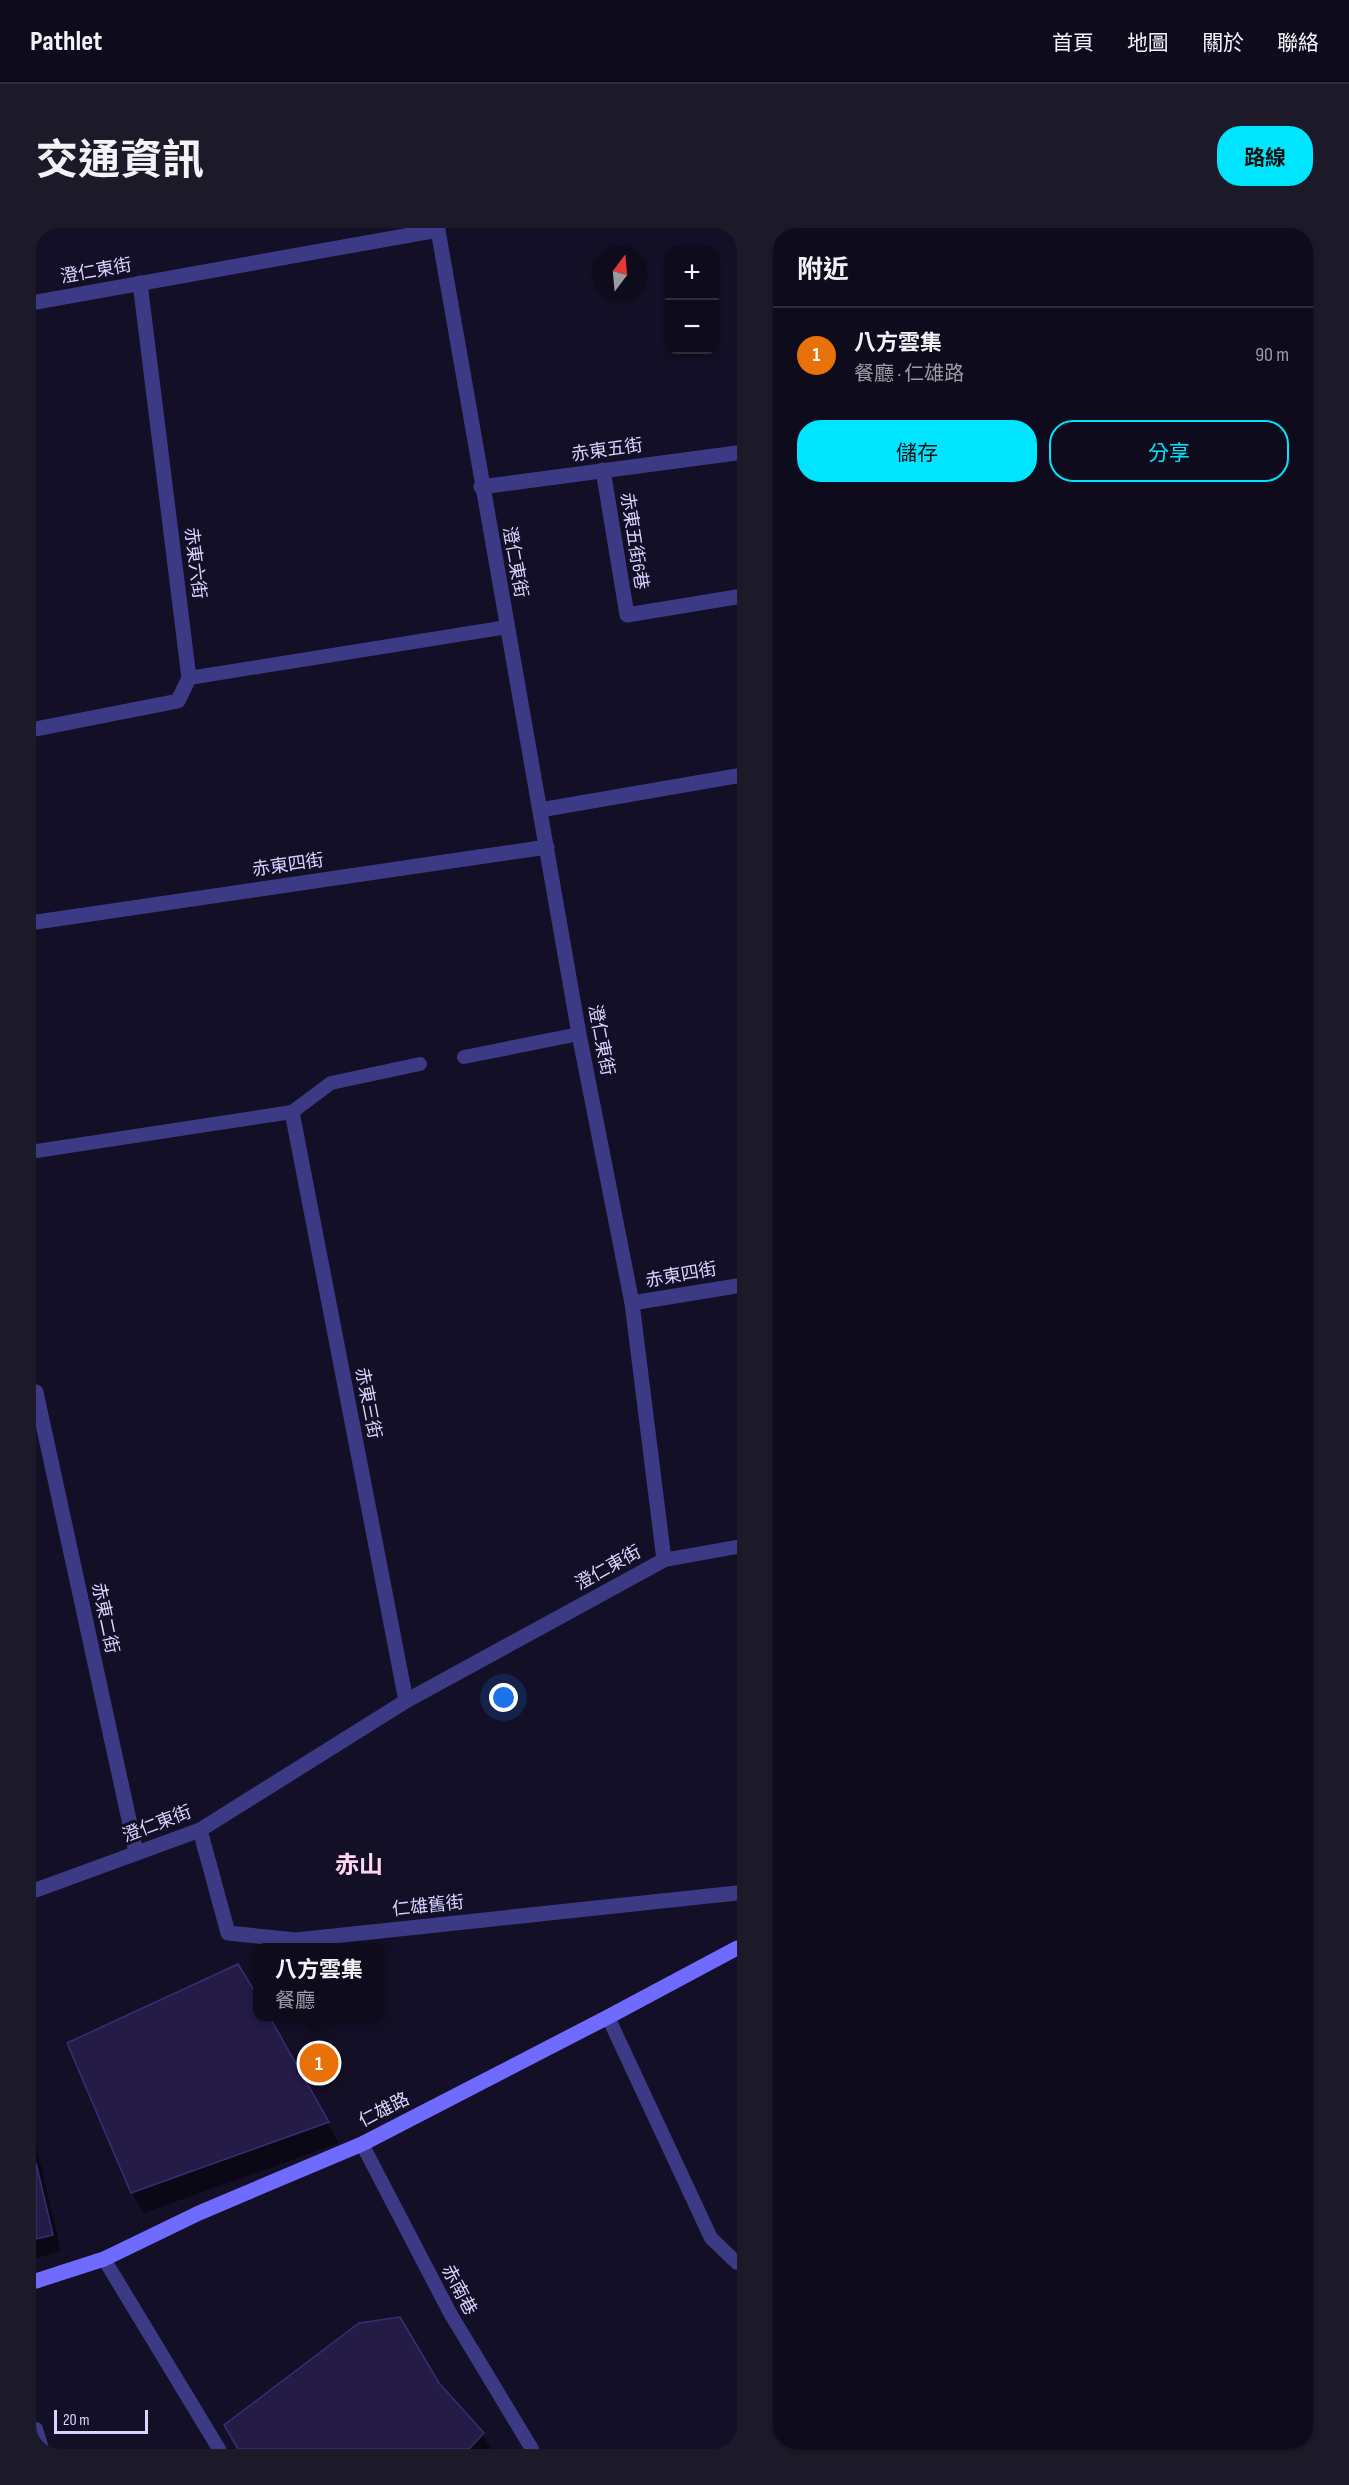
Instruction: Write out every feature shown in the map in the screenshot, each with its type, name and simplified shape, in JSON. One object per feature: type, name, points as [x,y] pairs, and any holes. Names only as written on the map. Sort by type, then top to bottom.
[{"type":"street","name":"澄仁東街","points":[[36,302],[442,229],[481,486],[579,1034],[632,1304],[664,1560],[406,1701],[200,1830],[36,1890]]},
{"type":"street","name":"赤東六街","points":[[140,283],[189,678]]},
{"type":"street","name":"赤東五街","points":[[481,486],[737,453]]},
{"type":"street","name":"赤東五街6巷","points":[[603,470],[627,615],[737,597]]},
{"type":"street","points":[[36,729],[178,701],[189,678]]},
{"type":"street","points":[[540,810],[737,776]]},
{"type":"street","name":"赤東四街","points":[[36,922],[547,848]]},
{"type":"street","name":"赤東三街","points":[[292,1112],[406,1701]]},
{"type":"street","name":"赤東四街","points":[[632,1304],[737,1286]]},
{"type":"street","name":"赤東二街","points":[[36,1392],[136,1852]]},
{"type":"street","name":"仁雄舊街","points":[[200,1830],[228,1933],[296,1940],[737,1893]]},
{"type":"street","name":"仁雄路","points":[[36,2281],[104,2259],[199,2214],[362,2144],[737,1948]]},
{"type":"lane","points":[[189,678],[507,627]]},
{"type":"lane","points":[[464,1057],[579,1034]]},
{"type":"lane","points":[[36,1151],[292,1112],[331,1083],[420,1064]]},
{"type":"lane","points":[[664,1560],[737,1547]]},
{"type":"lane","points":[[608,2017],[711,2238],[737,2263]]},
{"type":"lane","name":"赤南巷","points":[[362,2144],[450,2313],[532,2449]]},
{"type":"lane","points":[[104,2259],[219,2449]]},
{"type":"lane","points":[[36,2429],[42,2449]]},
{"type":"building","points":[[238,1964],[253,1989],[253,2021],[272,2021],[329,2122],[131,2193],[67,2043]]},
{"type":"building","points":[[36,2163],[53,2235],[36,2239]]},
{"type":"building","points":[[400,2317],[439,2383],[484,2433],[469,2449],[238,2449],[224,2425],[359,2323]]},
{"type":"place","name":"八方雲集","points":[[319,2063]]},
{"type":"district","name":"赤山","points":[[359,1865]]}]
